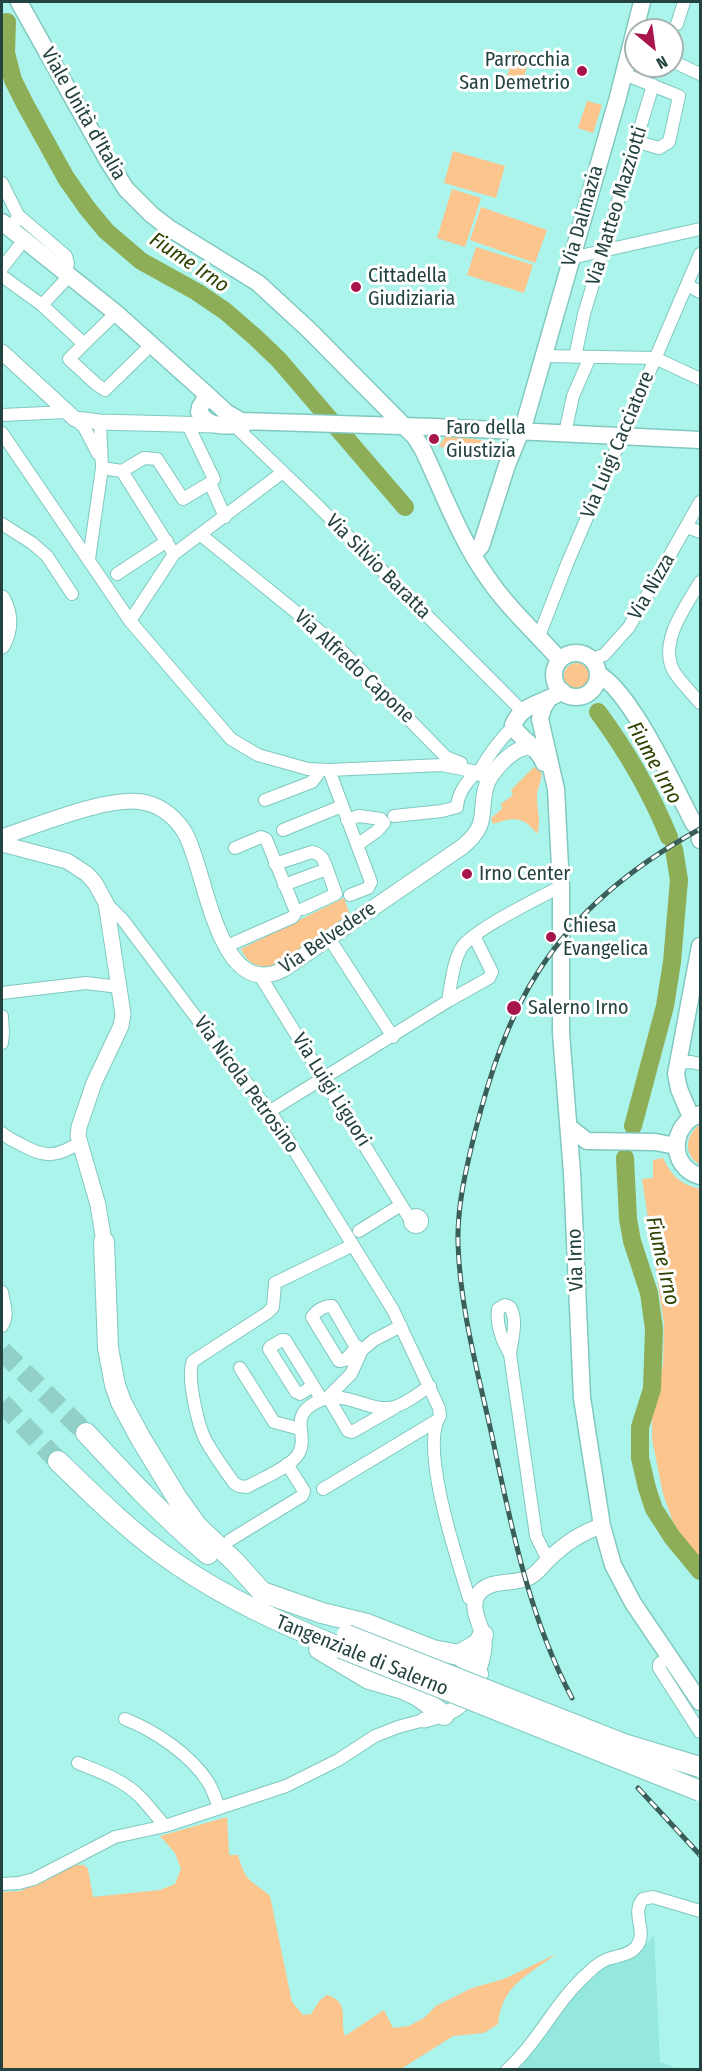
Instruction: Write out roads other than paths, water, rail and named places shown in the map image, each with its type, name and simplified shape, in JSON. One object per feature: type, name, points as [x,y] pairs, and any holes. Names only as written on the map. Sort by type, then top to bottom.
[{"type":"highway","points":[[104,1242],[108,1348],[111,1369],[121,1402],[186,1512],[197,1526],[234,1561],[262,1592],[322,1613],[366,1624],[433,1650],[459,1655],[471,1663],[478,1674]]},
{"type":"highway","name":"Tangenziale di Salerno","points":[[86,1433],[179,1529],[213,1557],[262,1592],[344,1642],[700,1791]]},
{"type":"highway","name":"Tangenziale di Salerno","points":[[58,1461],[135,1533],[174,1563],[261,1615],[344,1642],[624,1744],[700,1767]]},
{"type":"highway","points":[[231,1599],[258,1620],[322,1651],[369,1679],[403,1689],[424,1700],[444,1715]]},
{"type":"highway","points":[[459,1655],[478,1644],[483,1635]]},
{"type":"highway","points":[[424,1700],[424,1720]]},
{"type":"main road","name":"Viale Unità d'Italia","points":[[19,2],[118,177],[135,199],[182,237],[258,283],[309,330],[415,437],[473,555],[501,596],[560,660]]},
{"type":"main road","name":"Via Dalmazia","points":[[639,18],[642,2]]},
{"type":"main road","name":"Via Dalmazia","points":[[473,555],[481,546],[507,465],[522,431],[624,74]]},
{"type":"main road","name":"Via Silvio Baratta","points":[[10,220],[24,240],[116,313],[240,422]]},
{"type":"main road","points":[[203,391],[206,398],[199,412],[214,425],[240,422],[403,426],[700,440]]},
{"type":"main road","points":[[367,425],[386,420],[387,413],[382,403]]},
{"type":"main road","points":[[423,450],[420,436],[427,428],[434,427]]},
{"type":"main road","points":[[541,702],[555,680],[554,673],[560,660],[572,653],[579,653],[613,686],[637,719],[698,833]]},
{"type":"main road","points":[[513,727],[516,717],[541,702],[586,694],[595,686],[595,667]]},
{"type":"main road","name":"Via Irno","points":[[541,702],[543,708],[540,724],[556,789],[561,886],[561,1033],[572,1164],[582,1398],[602,1526],[621,1582],[700,1702]]},
{"type":"main road","name":"Via Irno","points":[[513,727],[538,751],[556,789]]},
{"type":"main road","points":[[700,946],[676,1074],[679,1089],[696,1116],[681,1127],[676,1146],[682,1164],[688,1171],[700,1176]]},
{"type":"main road","points":[[569,1127],[587,1141],[655,1142],[676,1146]]},
{"type":"main road","points":[[572,1164],[576,1151],[587,1141]]},
{"type":"street","points":[[679,18],[684,2]]},
{"type":"street","points":[[684,67],[700,74]]},
{"type":"street","points":[[634,78],[679,96],[669,142],[659,148],[638,142]]},
{"type":"street","name":"Via Matteo Mazziotti","points":[[575,357],[585,314],[653,86]]},
{"type":"street","points":[[2,183],[10,220],[66,256],[68,264],[66,273],[42,305]]},
{"type":"street","points":[[571,258],[700,229]]},
{"type":"street","points":[[2,268],[24,240]]},
{"type":"street","name":"Via Luigi Cacciatore","points":[[539,636],[567,564],[700,254]]},
{"type":"street","points":[[2,276],[42,305],[84,344]]},
{"type":"street","points":[[687,285],[700,292]]},
{"type":"street","points":[[116,313],[69,359],[96,384],[105,390],[152,344]]},
{"type":"street","points":[[2,352],[75,419],[100,422],[214,425]]},
{"type":"street","points":[[543,356],[655,357],[700,379]]},
{"type":"street","points":[[565,433],[573,396],[590,357]]},
{"type":"street","points":[[2,415],[67,412],[88,433],[98,453],[102,468]]},
{"type":"street","points":[[89,559],[102,468],[100,422]]},
{"type":"street","name":"Via Silvio Baratta","points":[[240,422],[283,472],[541,702]]},
{"type":"street","points":[[102,468],[122,471],[144,458],[157,459],[183,499],[214,479],[188,425]]},
{"type":"street","points":[[2,433],[130,621],[231,739],[258,755],[291,765],[325,770],[442,765],[483,776]]},
{"type":"street","points":[[122,471],[174,554]]},
{"type":"street","points":[[130,621],[174,554],[283,472]]},
{"type":"street","points":[[210,483],[225,517]]},
{"type":"street","name":"Via Nizza","points":[[595,667],[629,627],[700,502]]},
{"type":"street","points":[[2,524],[32,543],[47,556],[72,594]]},
{"type":"street","points":[[687,527],[700,532]]},
{"type":"street","name":"Via Alfredo Capone","points":[[201,535],[333,642],[446,757],[483,776]]},
{"type":"street","points":[[117,573],[167,541]]},
{"type":"street","points":[[700,582],[682,611],[669,653],[670,663],[677,676],[700,703]]},
{"type":"street","points":[[2,598],[9,618],[8,633],[2,646]]},
{"type":"street","name":"Via Belvedere","points":[[2,837],[111,802],[133,800],[158,806],[179,824],[186,835],[196,861],[205,897],[227,946],[246,969],[259,974],[274,974],[448,857],[471,838],[481,822],[483,776],[499,741],[513,727]]},
{"type":"street","points":[[394,816],[442,811],[457,807],[457,798],[470,778],[483,776],[523,748],[531,747],[538,751]]},
{"type":"street","points":[[266,800],[312,782],[325,770]]},
{"type":"street","points":[[325,770],[342,806],[370,882],[368,888],[350,895]]},
{"type":"street","points":[[283,830],[342,806]]},
{"type":"street","points":[[347,820],[368,816],[381,819],[384,823],[381,828],[357,845]]},
{"type":"street","points":[[227,946],[295,915],[296,911],[266,839],[261,837],[235,848]]},
{"type":"street","name":"Via Nicola Petrosino","points":[[2,844],[67,861],[95,883],[106,903],[123,920],[228,1060],[270,1111],[335,1214],[378,1283],[401,1326],[439,1408],[440,1416],[436,1421],[434,1437],[435,1458],[444,1510],[469,1598],[476,1601]]},
{"type":"street","points":[[276,864],[312,852],[321,856],[336,894],[303,909]]},
{"type":"street","points":[[284,885],[326,867]]},
{"type":"street","points":[[448,1001],[462,948],[476,935],[561,886]]},
{"type":"street","points":[[104,1242],[98,1205],[79,1143],[79,1127],[84,1110],[121,1026],[123,1014],[106,903]]},
{"type":"street","points":[[270,1111],[489,978],[492,972],[476,940],[476,935]]},
{"type":"street","points":[[329,938],[393,1037]]},
{"type":"street","name":"Via Luigi Liguori","points":[[259,974],[407,1213],[360,1231]]},
{"type":"street","points":[[2,993],[86,983],[119,987]]},
{"type":"street","points":[[2,1016],[2,1043]]},
{"type":"street","points":[[677,1063],[700,1064]]},
{"type":"street","points":[[2,1133],[33,1151],[46,1155],[67,1151],[79,1143]]},
{"type":"street","points":[[353,1245],[275,1283],[273,1306],[267,1313],[193,1361],[190,1367],[201,1430],[234,1483],[247,1487],[297,1456],[303,1443],[300,1417],[304,1411],[325,1399],[351,1374],[359,1348],[401,1326]]},
{"type":"street","points":[[2,1292],[6,1318],[2,1326]]},
{"type":"street","points":[[510,1354],[536,1536],[548,1560]]},
{"type":"street","points":[[240,1368],[274,1422],[300,1429]]},
{"type":"street","points":[[313,1386],[348,1431],[352,1432],[430,1386]]},
{"type":"street","points":[[325,1399],[341,1398],[375,1406],[394,1407]]},
{"type":"street","points":[[323,1489],[436,1421]]},
{"type":"street","points":[[230,1540],[302,1497],[304,1491],[287,1464]]},
{"type":"street","points":[[2,1884],[34,1879],[115,1837],[165,1826],[292,1783],[338,1760],[375,1736],[398,1727],[444,1715],[461,1705],[478,1674],[484,1649],[483,1635],[475,1608],[478,1594],[488,1586],[526,1579],[539,1571],[548,1560],[576,1539],[602,1526]]},
{"type":"street","points":[[670,1656],[659,1664],[658,1668],[700,1732]]},
{"type":"street","points":[[125,1719],[144,1727],[182,1754],[207,1781],[219,1808]]},
{"type":"street","points":[[78,1763],[129,1788],[165,1826]]},
{"type":"street","points":[[507,2070],[586,1974],[605,1960],[627,1954],[638,1946],[642,1932],[638,1907],[643,1899],[653,1897],[700,1911]]},
{"type":"waterway","name":"Fiume Irno","points":[[7,22],[6,53],[13,80],[66,178],[87,208],[106,231],[141,261],[197,292],[225,311],[255,337],[279,360],[405,507]]},
{"type":"waterway","name":"Fiume Irno","points":[[598,712],[637,772],[669,837]]},
{"type":"waterway","name":"Fiume Irno","points":[[633,1126],[665,1006],[672,962],[679,880],[674,849]]},
{"type":"waterway","name":"Fiume Irno","points":[[625,1158],[628,1219],[632,1241],[649,1293],[654,1329],[652,1389],[640,1427],[640,1458],[654,1509],[672,1537],[700,1571]]},
{"type":"tunnel","points":[[2,1351],[86,1433]]},
{"type":"tunnel","points":[[2,1403],[58,1461]]},
{"type":"railway","points":[[572,1698],[545,1639],[534,1608],[509,1514],[472,1348],[463,1295],[458,1243],[461,1201],[475,1132],[493,1069],[518,1007],[540,969],[573,927],[611,889],[654,857],[700,829]]},
{"type":"railway","points":[[638,1788],[700,1855]]},
{"type":"place","name":"Parrocchia San Demetrio","points":[[582,71]]},
{"type":"place","name":"Cittadella Giudiziaria","points":[[356,287]]},
{"type":"place","name":"Faro della Giustizia","points":[[434,439]]},
{"type":"place","name":"Irno Center","points":[[467,874]]},
{"type":"place","name":"Chiesa Evangelica","points":[[551,937]]},
{"type":"place","name":"Salerno Irno","points":[[514,1008]]}]
